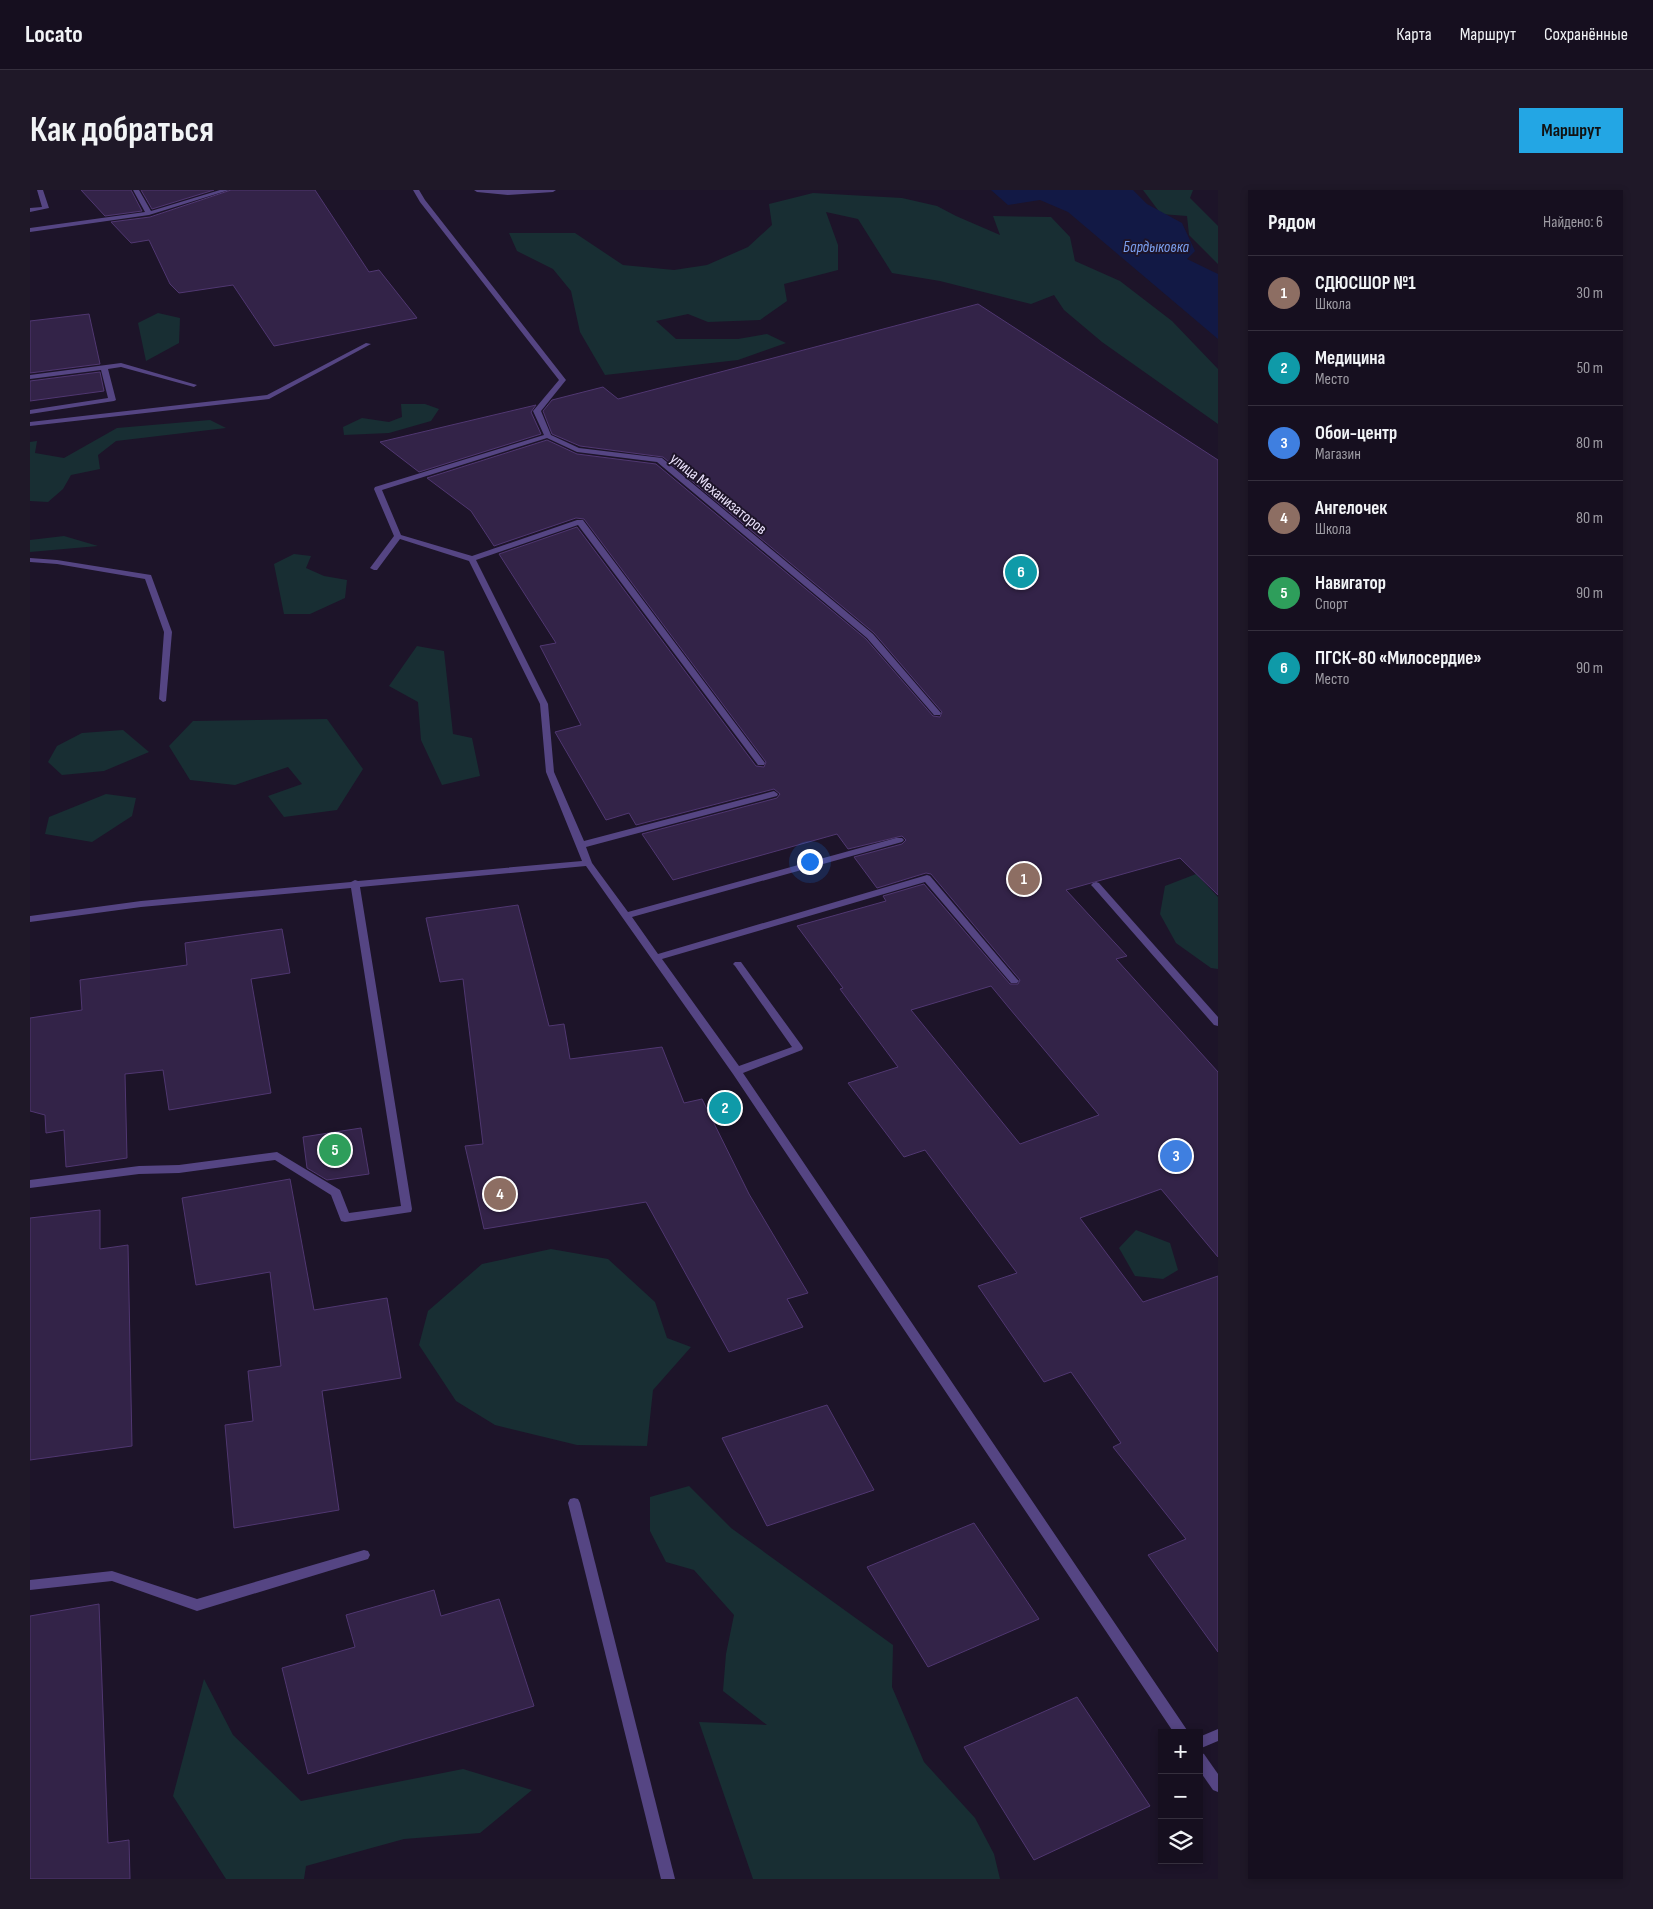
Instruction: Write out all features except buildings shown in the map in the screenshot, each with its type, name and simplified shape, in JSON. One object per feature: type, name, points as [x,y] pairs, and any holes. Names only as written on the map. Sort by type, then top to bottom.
[{"type":"lane","points":[[30,210],[46,208],[40,190]]},
{"type":"lane","points":[[136,190],[149,213]]},
{"type":"lane","points":[[30,230],[149,213],[226,190]]},
{"type":"lane","points":[[416,190],[422,202],[563,380],[537,411],[548,436],[378,489],[398,536],[472,559],[580,522],[761,763]]},
{"type":"lane","points":[[477,190],[508,193],[553,190]]},
{"type":"lane","points":[[30,424],[269,397],[368,344]]},
{"type":"lane","points":[[30,376],[121,365],[194,385]]},
{"type":"lane","points":[[30,412],[112,400],[104,368]]},
{"type":"lane","name":"улица Механизаторов","points":[[548,436],[577,450],[659,460],[870,636],[937,712]]},
{"type":"lane","points":[[374,568],[398,536]]},
{"type":"lane","points":[[472,559],[544,704],[550,772],[588,863],[737,1070],[1179,1729]]},
{"type":"lane","points":[[30,560],[58,562],[148,577],[168,632],[163,699]]},
{"type":"lane","points":[[581,845],[774,794]]},
{"type":"lane","points":[[626,916],[899,840]]},
{"type":"lane","points":[[30,919],[142,904],[588,863]]},
{"type":"lane","points":[[656,958],[927,878],[1014,981]]},
{"type":"lane","points":[[30,1184],[139,1170],[179,1169],[277,1156],[336,1193],[345,1218],[407,1210],[355,883]]},
{"type":"lane","points":[[1096,885],[1218,1023]]},
{"type":"lane","points":[[737,1070],[798,1048],[738,964]]},
{"type":"lane","points":[[574,1503],[668,1879]]},
{"type":"lane","points":[[30,1585],[112,1576],[197,1605],[364,1555]]},
{"type":"lane","points":[[1203,1741],[1218,1735]]},
{"type":"lane","points":[[1203,1764],[1218,1786]]},
{"type":"green space","points":[[1143,190],[1193,190],[1190,198],[1218,226],[1218,264],[1189,235],[1187,216],[1161,214]]},
{"type":"green space","points":[[813,193],[902,198],[937,206],[1000,235],[993,216],[1051,217],[1070,237],[1075,261],[1120,281],[1172,321],[1218,369],[1218,424],[1102,342],[1064,310],[1054,295],[1031,304],[940,281],[892,273],[858,219],[826,212],[838,245],[838,270],[784,284],[787,301],[760,320],[708,322],[688,314],[656,321],[676,339],[738,339],[767,334],[786,343],[738,360],[605,375],[580,332],[571,291],[553,269],[517,251],[509,233],[575,233],[623,265],[674,270],[707,265],[748,247],[772,225],[769,204]]},
{"type":"green space","points":[[158,313],[180,318],[179,343],[146,361],[138,323]]},
{"type":"green space","points":[[401,404],[425,404],[439,409],[431,421],[389,433],[344,435],[343,427],[362,418],[389,422],[402,417]]},
{"type":"green space","points":[[210,420],[226,428],[116,441],[98,455],[100,469],[71,475],[63,489],[48,502],[30,501],[30,442],[37,441],[35,453],[64,458],[117,428]]},
{"type":"green space","points":[[64,536],[98,546],[30,552],[30,540]]},
{"type":"green space","points":[[294,554],[311,556],[306,568],[324,576],[347,580],[345,598],[310,614],[284,614],[274,564]]},
{"type":"green space","points":[[417,646],[444,651],[453,734],[472,738],[480,776],[442,785],[421,740],[418,702],[389,686]]},
{"type":"green space","points":[[327,719],[363,769],[337,810],[284,817],[268,796],[302,784],[288,767],[235,785],[190,780],[169,746],[193,721]]},
{"type":"green space","points":[[123,730],[149,752],[104,771],[62,775],[48,762],[57,746],[82,733]]},
{"type":"green space","points":[[106,794],[136,798],[132,816],[92,842],[45,834],[49,817]]},
{"type":"green space","points":[[1196,874],[1218,897],[1218,969],[1211,968],[1176,943],[1160,914],[1165,886]]},
{"type":"green space","points":[[1136,1230],[1170,1243],[1178,1270],[1163,1279],[1135,1276],[1119,1248]]},
{"type":"green space","points":[[551,1249],[608,1259],[655,1302],[667,1338],[691,1347],[653,1390],[647,1446],[577,1445],[495,1425],[456,1401],[419,1345],[428,1311],[482,1264]]},
{"type":"green space","points":[[689,1486],[731,1528],[893,1645],[892,1687],[924,1762],[975,1818],[994,1854],[1000,1879],[753,1879],[699,1722],[767,1725],[723,1691],[726,1654],[734,1615],[694,1570],[666,1562],[650,1531],[650,1497]]},
{"type":"green space","points":[[204,1679],[233,1735],[301,1801],[463,1769],[532,1790],[480,1833],[404,1839],[306,1866],[304,1879],[226,1879],[173,1796]]},
{"type":"water","name":"Бардыковка","points":[[991,190],[1133,190],[1147,204],[1182,223],[1195,251],[1187,259],[1218,274],[1218,339],[1068,212],[1040,200],[1008,205]]},
{"type":"place","name":"ПГСК-80 «Милосердие»","points":[[1021,572]]},
{"type":"place","name":"СДЮСШОР №1","points":[[1024,879]]},
{"type":"place","name":"Медицина","points":[[725,1108]]},
{"type":"place","name":"Навигатор","points":[[335,1150]]},
{"type":"place","name":"Обои-центр","points":[[1176,1156]]},
{"type":"place","name":"Ангелочек","points":[[500,1194]]}]
